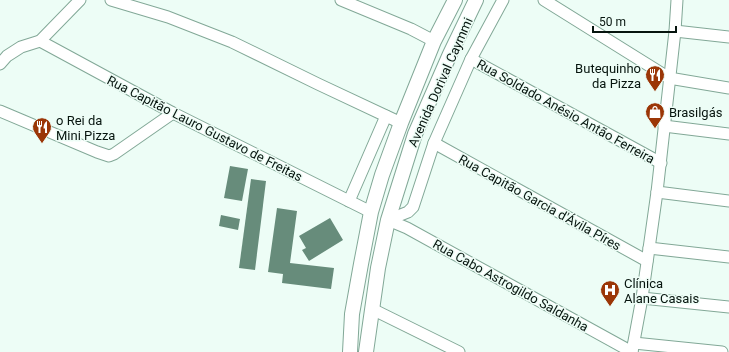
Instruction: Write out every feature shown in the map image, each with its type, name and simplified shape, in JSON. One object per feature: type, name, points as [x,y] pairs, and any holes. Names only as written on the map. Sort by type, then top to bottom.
[{"type":"main road","name":"Avenida Dorival Caymmi","points":[[350,352],[352,314],[360,264],[371,212],[382,175],[434,41],[455,0]]},
{"type":"main road","name":"Avenida Dorival Caymmi","points":[[366,352],[378,268],[388,220],[415,134],[450,54],[476,0]]},
{"type":"street","points":[[0,64],[7,56],[21,47],[40,41],[80,0]]},
{"type":"street","points":[[111,0],[168,17],[232,42],[401,123]]},
{"type":"street","points":[[342,0],[411,29],[434,41]]},
{"type":"street","points":[[388,220],[408,212],[413,206],[434,143],[471,59],[503,0]]},
{"type":"street","points":[[544,0],[669,78],[729,88]]},
{"type":"street","points":[[677,0],[675,31],[657,192],[633,349],[722,352]]},
{"type":"street","points":[[675,31],[729,37]]},
{"type":"street","name":"Rua Capitão Lauro Gustavo de Freitas","points":[[40,41],[173,113],[371,212]]},
{"type":"street","name":"Rua Soldado Anésio Antão Ferreira","points":[[471,59],[660,163]]},
{"type":"street","points":[[0,111],[109,156],[173,113]]},
{"type":"street","points":[[349,201],[386,116]]},
{"type":"street","points":[[664,126],[729,134]]},
{"type":"street","name":"Rua Capitão Garcia d'Ávila Píres","points":[[434,143],[647,261]]},
{"type":"street","points":[[657,192],[729,201]]},
{"type":"street","name":"Rua Cabo Astrogildo Saldanha","points":[[388,220],[407,228],[633,349]]},
{"type":"street","points":[[649,248],[729,256]]},
{"type":"street","points":[[642,298],[729,307]]},
{"type":"street","points":[[372,309],[459,352]]},
{"type":"building","points":[[230,166],[248,169],[242,201],[224,198]]},
{"type":"building","points":[[251,179],[266,181],[255,270],[239,268]]},
{"type":"building","points":[[277,208],[297,211],[290,263],[334,268],[331,289],[282,283],[283,274],[268,272]]},
{"type":"building","points":[[221,215],[240,219],[238,230],[219,226]]},
{"type":"building","points":[[330,218],[343,240],[309,261],[302,250],[306,248],[299,236]]},
{"type":"place","name":"Butequinho da Pizza","points":[[655,92]]},
{"type":"place","name":"Brasilgás","points":[[655,129]]},
{"type":"place","name":"o Rei da Mini Pizza","points":[[42,144]]},
{"type":"place","name":"Clínica Alane Casais","points":[[610,307]]}]
